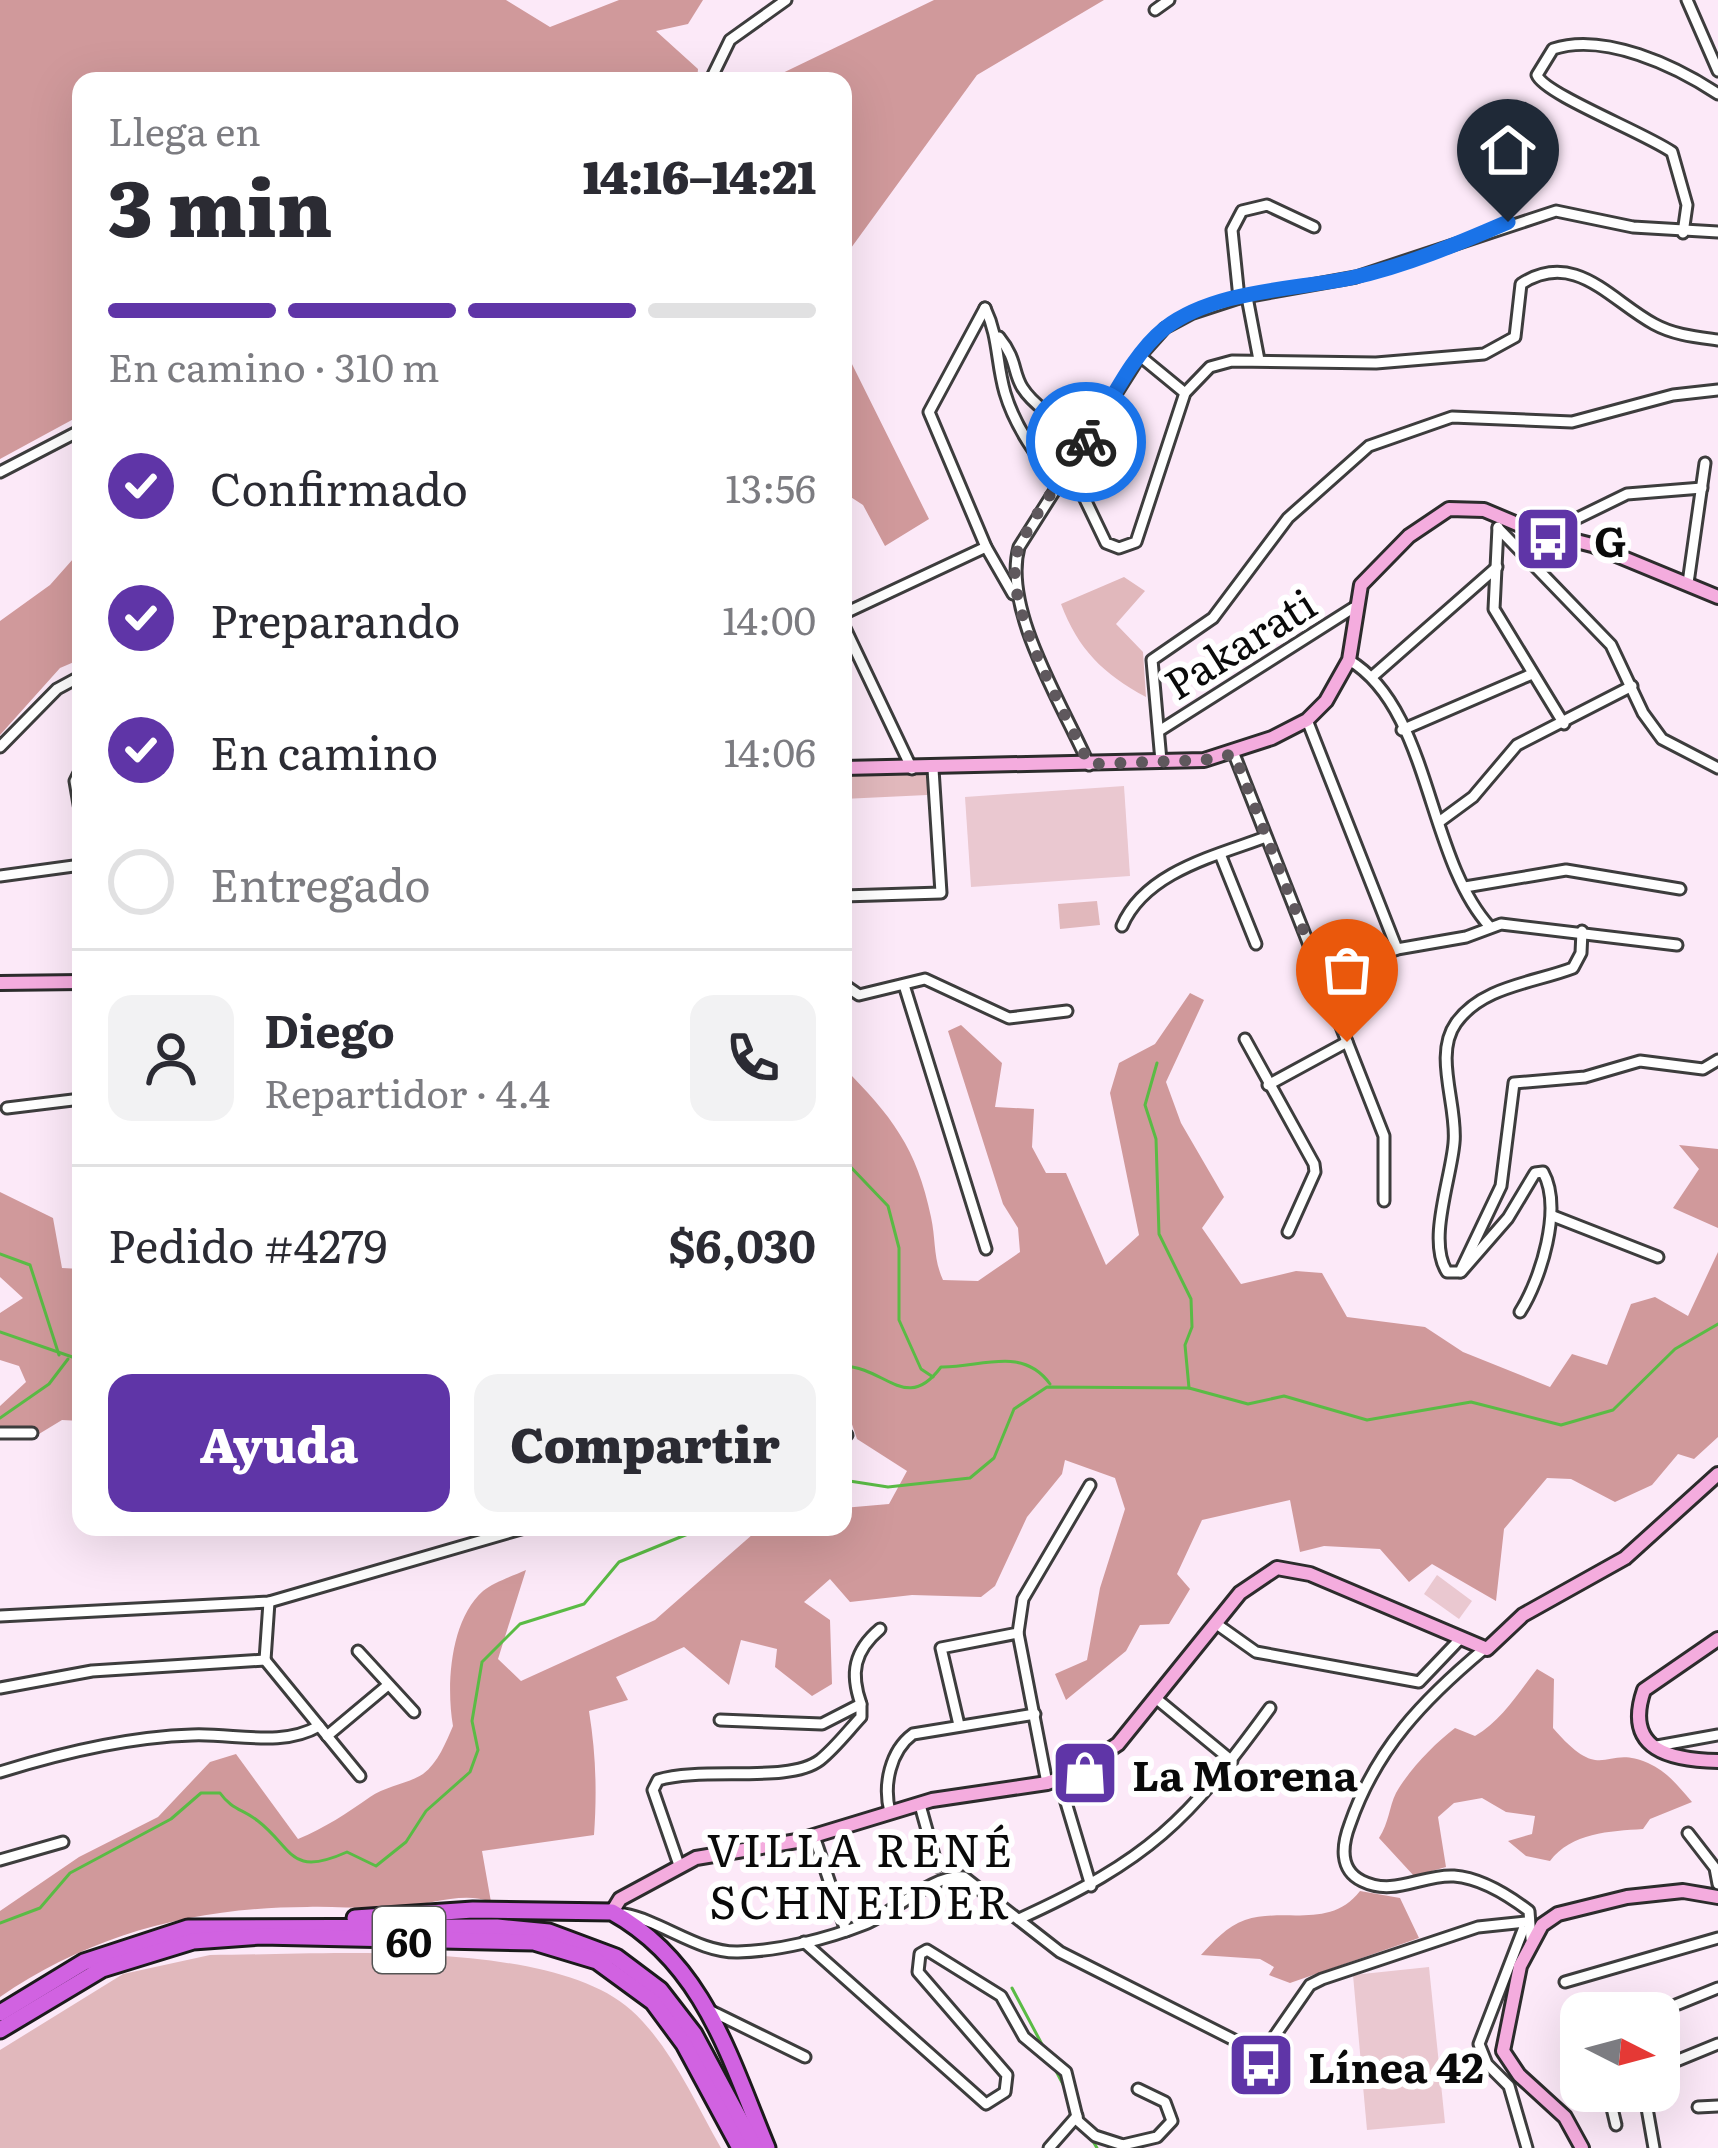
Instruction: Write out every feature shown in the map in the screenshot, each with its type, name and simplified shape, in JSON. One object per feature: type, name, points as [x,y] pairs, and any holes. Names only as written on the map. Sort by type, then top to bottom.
[{"type":"highway","points":[[281,1925],[473,1910],[613,1912],[670,1956],[707,2009],[738,2067],[764,2147]]},
{"type":"highway","name":"60","points":[[0,2013],[84,1962],[188,1928],[531,1930],[600,1948],[646,1977],[684,2018],[764,2147]]},
{"type":"highway","name":"60","points":[[0,2030],[102,1969],[193,1941],[261,1936],[550,1945],[611,1969],[653,2002],[684,2044],[740,2148]]},
{"type":"street","points":[[714,72],[730,40],[786,0]]},
{"type":"street","points":[[1155,10],[1169,0]]},
{"type":"street","points":[[1687,0],[1718,71]]},
{"type":"street","points":[[1683,233],[1687,205],[1672,152],[1615,119],[1541,86],[1537,75],[1553,49],[1590,44],[1630,53],[1718,94]]},
{"type":"street","points":[[1258,361],[1232,230],[1242,211],[1267,205],[1314,226]]},
{"type":"street","points":[[1017,599],[1014,566],[1019,547],[1140,356],[1175,321],[1243,297],[1356,277],[1556,211],[1683,233],[1718,232]]},
{"type":"street","points":[[1070,468],[1106,542],[1119,548],[1136,542],[1185,393],[1210,367],[1258,361],[1376,363],[1499,350],[1515,337],[1521,284],[1535,274],[1564,273],[1603,284],[1648,322],[1671,332],[1718,340]]},
{"type":"street","points":[[1045,411],[1016,382],[1011,353],[985,308],[929,412],[986,547],[1017,599],[1089,764]]},
{"type":"street","points":[[999,338],[1006,395],[1033,452],[1059,485]]},
{"type":"street","points":[[1140,356],[1185,393]]},
{"type":"street","points":[[1161,761],[1152,661],[1214,619],[1288,518],[1370,446],[1452,417],[1572,422],[1673,395],[1718,390]]},
{"type":"street","points":[[0,472],[72,435]]},
{"type":"street","points":[[1688,583],[1706,463]]},
{"type":"street","points":[[1545,534],[1627,494],[1702,488]]},
{"type":"street","points":[[852,768],[1089,764],[1234,754],[1307,720],[1326,701],[1349,660],[1353,608],[1376,567],[1432,516],[1466,507],[1498,522],[1622,555],[1718,597]]},
{"type":"street","points":[[1498,522],[1494,609],[1564,724]]},
{"type":"street","points":[[1498,522],[1611,645],[1662,740],[1718,768]]},
{"type":"street","points":[[852,610],[986,547]]},
{"type":"street","points":[[1373,676],[1497,567]]},
{"type":"street","name":"Pakarati","points":[[1159,731],[1353,608]]},
{"type":"street","points":[[852,643],[912,769]]},
{"type":"street","points":[[1349,660],[1373,676],[1402,730],[1446,851],[1490,927]]},
{"type":"street","points":[[1402,730],[1532,674]]},
{"type":"street","points":[[0,747],[57,689],[72,681]]},
{"type":"street","points":[[1439,822],[1473,797],[1517,746],[1632,686]]},
{"type":"street","points":[[1307,720],[1397,949]]},
{"type":"street","points":[[1234,754],[1384,1136],[1384,1201]]},
{"type":"street","points":[[852,896],[941,893],[934,769]]},
{"type":"street","points":[[1122,926],[1140,896],[1165,878],[1266,838]]},
{"type":"street","points":[[1220,854],[1256,944]]},
{"type":"street","points":[[0,875],[72,866]]},
{"type":"street","points":[[1465,887],[1566,870],[1680,889]]},
{"type":"street","points":[[1324,980],[1397,949],[1512,923],[1677,945]]},
{"type":"street","points":[[1520,1312],[1531,1295],[1553,1216],[1546,1174],[1539,1171],[1473,1264],[1460,1272],[1447,1272],[1441,1253],[1455,1121],[1448,1039],[1462,1015],[1485,998],[1573,968],[1581,953],[1582,932]]},
{"type":"street","points":[[852,990],[860,995],[933,980],[1009,1018],[1067,1011]]},
{"type":"street","points":[[0,983],[72,982]]},
{"type":"street","points":[[904,985],[986,1249]]},
{"type":"street","points":[[1245,1039],[1304,1141],[1316,1172],[1288,1232]]},
{"type":"street","points":[[1268,1085],[1347,1042]]},
{"type":"street","points":[[1460,1272],[1502,1186],[1514,1084],[1522,1078],[1585,1077],[1624,1063],[1702,1069],[1718,1060]]},
{"type":"street","points":[[7,1108],[72,1100]]},
{"type":"street","points":[[1553,1216],[1658,1257]]},
{"type":"street","points":[[0,1433],[32,1433]]},
{"type":"street","points":[[1582,2148],[1565,2117],[1510,2066],[1503,2050],[1531,1939],[1528,1917],[1488,1886],[1451,1876],[1395,1888],[1370,1884],[1354,1876],[1344,1859],[1347,1833],[1381,1754],[1431,1694],[1523,1615],[1625,1558],[1718,1474]]},
{"type":"street","points":[[1090,1485],[1023,1599],[1018,1633],[1053,1781],[1091,1886]]},
{"type":"street","points":[[0,1616],[268,1602],[496,1536]]},
{"type":"street","points":[[1484,1649],[1286,1567],[1252,1582],[1158,1700],[1101,1759],[1053,1781],[920,1805],[814,1836],[679,1865],[620,1898],[613,1912],[644,1918],[729,1952],[804,1942],[846,1930],[891,1912],[941,1880],[964,1877],[1102,1976],[1256,2051],[1267,2047],[1310,1985],[1322,1979],[1478,1927],[1659,1892],[1718,1897]]},
{"type":"street","points":[[268,1602],[266,1660],[360,1776]]},
{"type":"street","points":[[1218,1625],[1256,1652],[1418,1682],[1460,1639]]},
{"type":"street","points":[[679,1865],[653,1790],[658,1780],[687,1771],[742,1773],[818,1763],[861,1717],[854,1684],[856,1658],[880,1629]]},
{"type":"street","points":[[959,1725],[941,1648],[1018,1633]]},
{"type":"street","points":[[1718,1639],[1644,1690],[1638,1718],[1648,1741],[1677,1760],[1718,1761]]},
{"type":"street","points":[[358,1651],[414,1712]]},
{"type":"street","points":[[0,1688],[92,1670],[266,1660]]},
{"type":"street","points":[[327,1736],[388,1685]]},
{"type":"street","points":[[1158,1700],[1232,1761]]},
{"type":"street","points":[[720,1720],[822,1724],[861,1704]]},
{"type":"street","points":[[1019,1918],[1091,1886],[1163,1838],[1232,1761],[1270,1708]]},
{"type":"street","points":[[890,1812],[888,1782],[903,1741],[959,1725],[1035,1714]]},
{"type":"street","points":[[0,1772],[107,1745],[190,1735],[289,1738],[319,1726]]},
{"type":"street","points":[[1657,1746],[1718,1735]]},
{"type":"street","points":[[920,1805],[937,1866]]},
{"type":"street","points":[[1688,1833],[1715,1868],[1718,1884]]},
{"type":"street","points":[[814,1836],[846,1930]]},
{"type":"street","points":[[0,1860],[63,1842]]},
{"type":"street","points":[[1531,1939],[1558,1915]]},
{"type":"street","points":[[1527,2148],[1509,2086],[1487,2064],[1479,2044],[1528,1917]]},
{"type":"street","points":[[1565,1982],[1718,1938]]},
{"type":"street","points":[[804,1942],[986,2104],[996,2103],[1008,2087],[1004,2069],[918,1972],[920,1954],[927,1950],[1001,1996],[1024,2037],[1066,2072],[1077,2116],[1095,2136],[1123,2145],[1157,2137],[1172,2121],[1165,2102],[1138,2089]]},
{"type":"street","points":[[1680,2003],[1718,1988]]},
{"type":"street","points":[[707,2009],[805,2057]]},
{"type":"street","points":[[1680,2059],[1718,2044]]},
{"type":"street","points":[[1698,2107],[1718,2106]]},
{"type":"street","points":[[1613,2112],[1616,2125]]},
{"type":"street","points":[[1648,2112],[1654,2148]]},
{"type":"street","points":[[1049,2148],[1077,2116]]},
{"type":"shaded area","points":[[0,0],[506,0],[550,27],[619,0],[703,0],[688,24],[656,31],[698,72],[72,72],[72,420],[0,459]]},
{"type":"shaded area","points":[[934,0],[1104,0],[977,75],[852,247],[852,72],[785,72]]},
{"type":"shaded area","points":[[852,364],[929,519],[885,546],[863,505],[852,498]]},
{"type":"shaded area","points":[[72,560],[72,663],[60,668],[0,735],[0,621],[50,585]]},
{"type":"shaded area","points":[[1124,577],[1145,591],[1116,624],[1143,652],[1146,697],[1094,659],[1061,604]]},
{"type":"shaded area","points":[[852,774],[927,774],[927,795],[852,799]]},
{"type":"shaded area","points":[[1124,786],[1130,876],[971,887],[965,797]]},
{"type":"shaded area","points":[[1097,901],[1100,925],[1060,929],[1058,904]]},
{"type":"shaded area","points":[[1190,993],[1204,1000],[1166,1082],[1181,1123],[1224,1197],[1202,1228],[1241,1284],[1296,1271],[1322,1273],[1347,1317],[1425,1327],[1463,1352],[1550,1387],[1572,1354],[1607,1365],[1631,1304],[1655,1297],[1688,1316],[1718,1252],[1718,1437],[1694,1459],[1678,1454],[1652,1485],[1615,1502],[1571,1479],[1547,1478],[1504,1529],[1496,1601],[1432,1564],[1409,1582],[1380,1549],[1324,1546],[1300,1552],[1290,1500],[1202,1520],[1177,1574],[1190,1589],[1169,1624],[1140,1625],[1126,1651],[1066,1700],[1055,1674],[1087,1660],[1100,1588],[1125,1509],[1115,1478],[1065,1460],[1062,1474],[1027,1517],[995,1586],[981,1597],[912,1595],[850,1602],[830,1579],[804,1602],[830,1620],[832,1684],[812,1696],[775,1667],[777,1649],[741,1640],[729,1685],[684,1647],[616,1677],[628,1700],[589,1711],[594,1835],[482,1851],[491,1902],[469,1898],[388,1908],[266,1908],[185,1919],[71,1956],[0,1997],[0,1911],[79,1857],[158,1817],[210,1762],[236,1754],[298,1839],[376,1793],[423,1774],[453,1726],[451,1673],[463,1619],[472,1603],[493,1585],[526,1570],[498,1659],[521,1681],[655,1620],[751,1536],[852,1536],[852,1507],[889,1504],[907,1471],[857,1439],[852,1424],[852,1077],[888,1117],[910,1152],[925,1193],[943,1280],[978,1281],[1020,1252],[1018,1228],[1003,1204],[948,1031],[961,1025],[1002,1063],[995,1107],[1034,1109],[1032,1147],[1046,1173],[1066,1173],[1106,1265],[1139,1235],[1110,1093],[1119,1063],[1155,1044]]},
{"type":"shaded area","points":[[1679,1145],[1718,1149],[1718,1228],[1673,1208],[1699,1169]]},
{"type":"shaded area","points":[[0,1192],[53,1218],[62,1268],[72,1269],[72,1421],[62,1420],[34,1437],[0,1437],[0,1406],[26,1382],[19,1366],[0,1360],[0,1313],[23,1298],[0,1277]]},
{"type":"shaded area","points":[[1437,1575],[1472,1601],[1459,1619],[1424,1594]]},
{"type":"shaded area","points":[[1537,1669],[1554,1679],[1553,1728],[1570,1746],[1594,1760],[1621,1757],[1648,1763],[1667,1775],[1692,1802],[1650,1819],[1643,1829],[1580,1839],[1550,1861],[1526,1856],[1508,1841],[1532,1834],[1535,1816],[1506,1812],[1482,1798],[1454,1803],[1438,1817],[1446,1867],[1414,1876],[1379,1838],[1396,1793],[1422,1758],[1455,1728],[1475,1736],[1493,1722]]},
{"type":"shaded area","points":[[1360,1891],[1400,1898],[1419,1938],[1290,1983],[1269,1975],[1274,1967],[1260,1959],[1201,1955],[1226,1930],[1245,1920],[1321,1914],[1348,1903]]},
{"type":"shaded area","points":[[210,1955],[430,1955],[546,1971],[594,1987],[631,2010],[658,2040],[721,2148],[0,2148],[0,2050],[123,1974]]},
{"type":"shaded area","points":[[1429,1967],[1445,2123],[1367,2130],[1353,1975]]},
{"type":"waterway","points":[[1157,1063],[1145,1105],[1156,1139],[1159,1234],[1191,1299],[1192,1327],[1185,1345],[1189,1388]]},
{"type":"waterway","points":[[852,1168],[888,1206],[899,1248],[899,1320],[921,1369],[933,1377]]},
{"type":"waterway","points":[[0,1254],[30,1265],[59,1355]]},
{"type":"waterway","points":[[852,1481],[888,1487],[970,1478],[994,1458],[1014,1409],[1047,1387],[1189,1388],[1248,1404],[1284,1396],[1367,1420],[1471,1402],[1561,1425],[1613,1410],[1675,1349],[1718,1324]]},
{"type":"waterway","points":[[0,1332],[72,1357]]},
{"type":"waterway","points":[[0,1418],[49,1384],[68,1359]]},
{"type":"waterway","points":[[852,1367],[906,1388],[929,1380],[941,1367],[1013,1362],[1039,1372],[1050,1384]]},
{"type":"waterway","points":[[0,1923],[40,1908],[70,1873],[171,1819],[201,1793],[220,1793],[303,1861],[347,1852],[376,1866],[406,1842],[426,1811],[470,1772],[478,1750],[472,1721],[482,1662],[520,1624],[584,1604],[619,1562],[683,1536]]},
{"type":"waterway","points":[[1012,1988],[1045,2050]]},
{"type":"waterway","points":[[1055,2069],[1067,2092]]},
{"type":"waterway","points":[[1091,2138],[1097,2148]]},
{"type":"way so far","points":[[1086,442],[1019,547],[1014,584],[1032,636],[1089,764],[1204,760],[1234,754],[1347,1042]]},
{"type":"place","name":"G","points":[[1548,539]]},
{"type":"place","name":"La Morena","points":[[1085,1773]]},
{"type":"place","name":"Línea 42","points":[[1261,2065]]},
{"type":"district","name":"VILLA RENÉ SCHNEIDER","points":[[861,1873]]},
{"type":"route","points":[[1086,442],[1147,346],[1184,316],[1239,298],[1356,277],[1425,257],[1508,222]]}]
